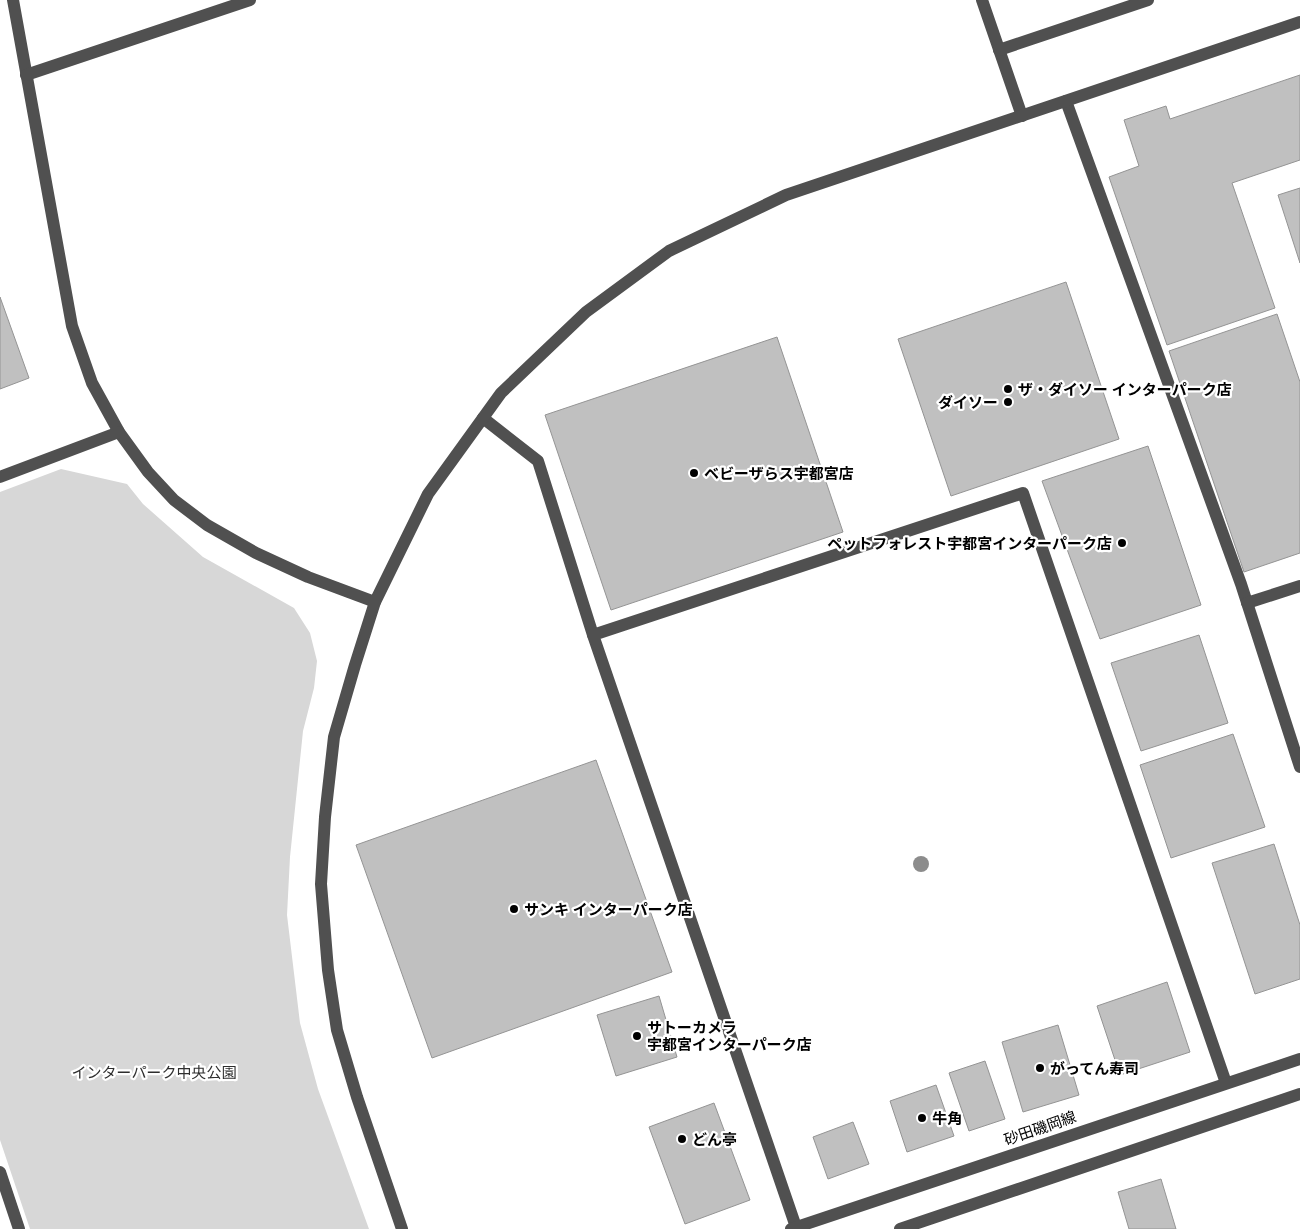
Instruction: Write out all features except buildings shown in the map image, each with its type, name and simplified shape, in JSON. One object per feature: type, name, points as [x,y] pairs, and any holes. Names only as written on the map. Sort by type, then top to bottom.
[{"type":"street","points":[[13,0],[72,326],[92,383],[119,432],[148,472],[174,500],[206,525],[256,553],[308,577],[375,602]]},
{"type":"street","points":[[26,75],[250,0]]},
{"type":"street","points":[[982,0],[1022,116]]},
{"type":"street","points":[[999,50],[1148,0]]},
{"type":"street","points":[[402,1229],[357,1097],[337,1030],[328,970],[321,884],[324,817],[334,737],[375,602],[428,494],[483,418],[502,393],[586,312],[669,250],[786,195],[1300,22]]},
{"type":"street","points":[[1066,101],[1248,603],[1300,767]]},
{"type":"street","points":[[483,418],[538,462],[592,635],[794,1228]]},
{"type":"street","points":[[0,477],[119,432]]},
{"type":"street","points":[[592,635],[1023,494],[1226,1083]]},
{"type":"street","points":[[1248,603],[1300,586]]},
{"type":"street","name":"砂田磯岡線","points":[[794,1228],[1300,1059]]},
{"type":"street","points":[[900,1229],[1300,1094]]},
{"type":"street","points":[[0,1172],[19,1229]]},
{"type":"green space","name":"インターパーク中央公園","points":[[61,469],[127,484],[143,504],[203,557],[294,608],[310,633],[317,661],[314,688],[303,731],[290,857],[287,915],[300,1023],[318,1089],[369,1229],[30,1229],[0,1140],[0,492]]},
{"type":"place","name":"ザ・ダイソー インターパーク店","points":[[1008,389]]},
{"type":"place","name":"ダイソー","points":[[1008,402]]},
{"type":"place","name":"ベビーザらス宇都宮店","points":[[694,473]]},
{"type":"place","name":"ペットフォレスト宇都宮インターパーク店","points":[[1122,543]]},
{"type":"place","name":"サンキ インターパーク店","points":[[514,909]]},
{"type":"place","name":"サトーカメラ 宇都宮インターパーク店","points":[[637,1036]]},
{"type":"place","name":"がってん寿司","points":[[1040,1068]]},
{"type":"place","name":"牛角","points":[[922,1118]]},
{"type":"place","name":"どん亭","points":[[682,1139]]}]
